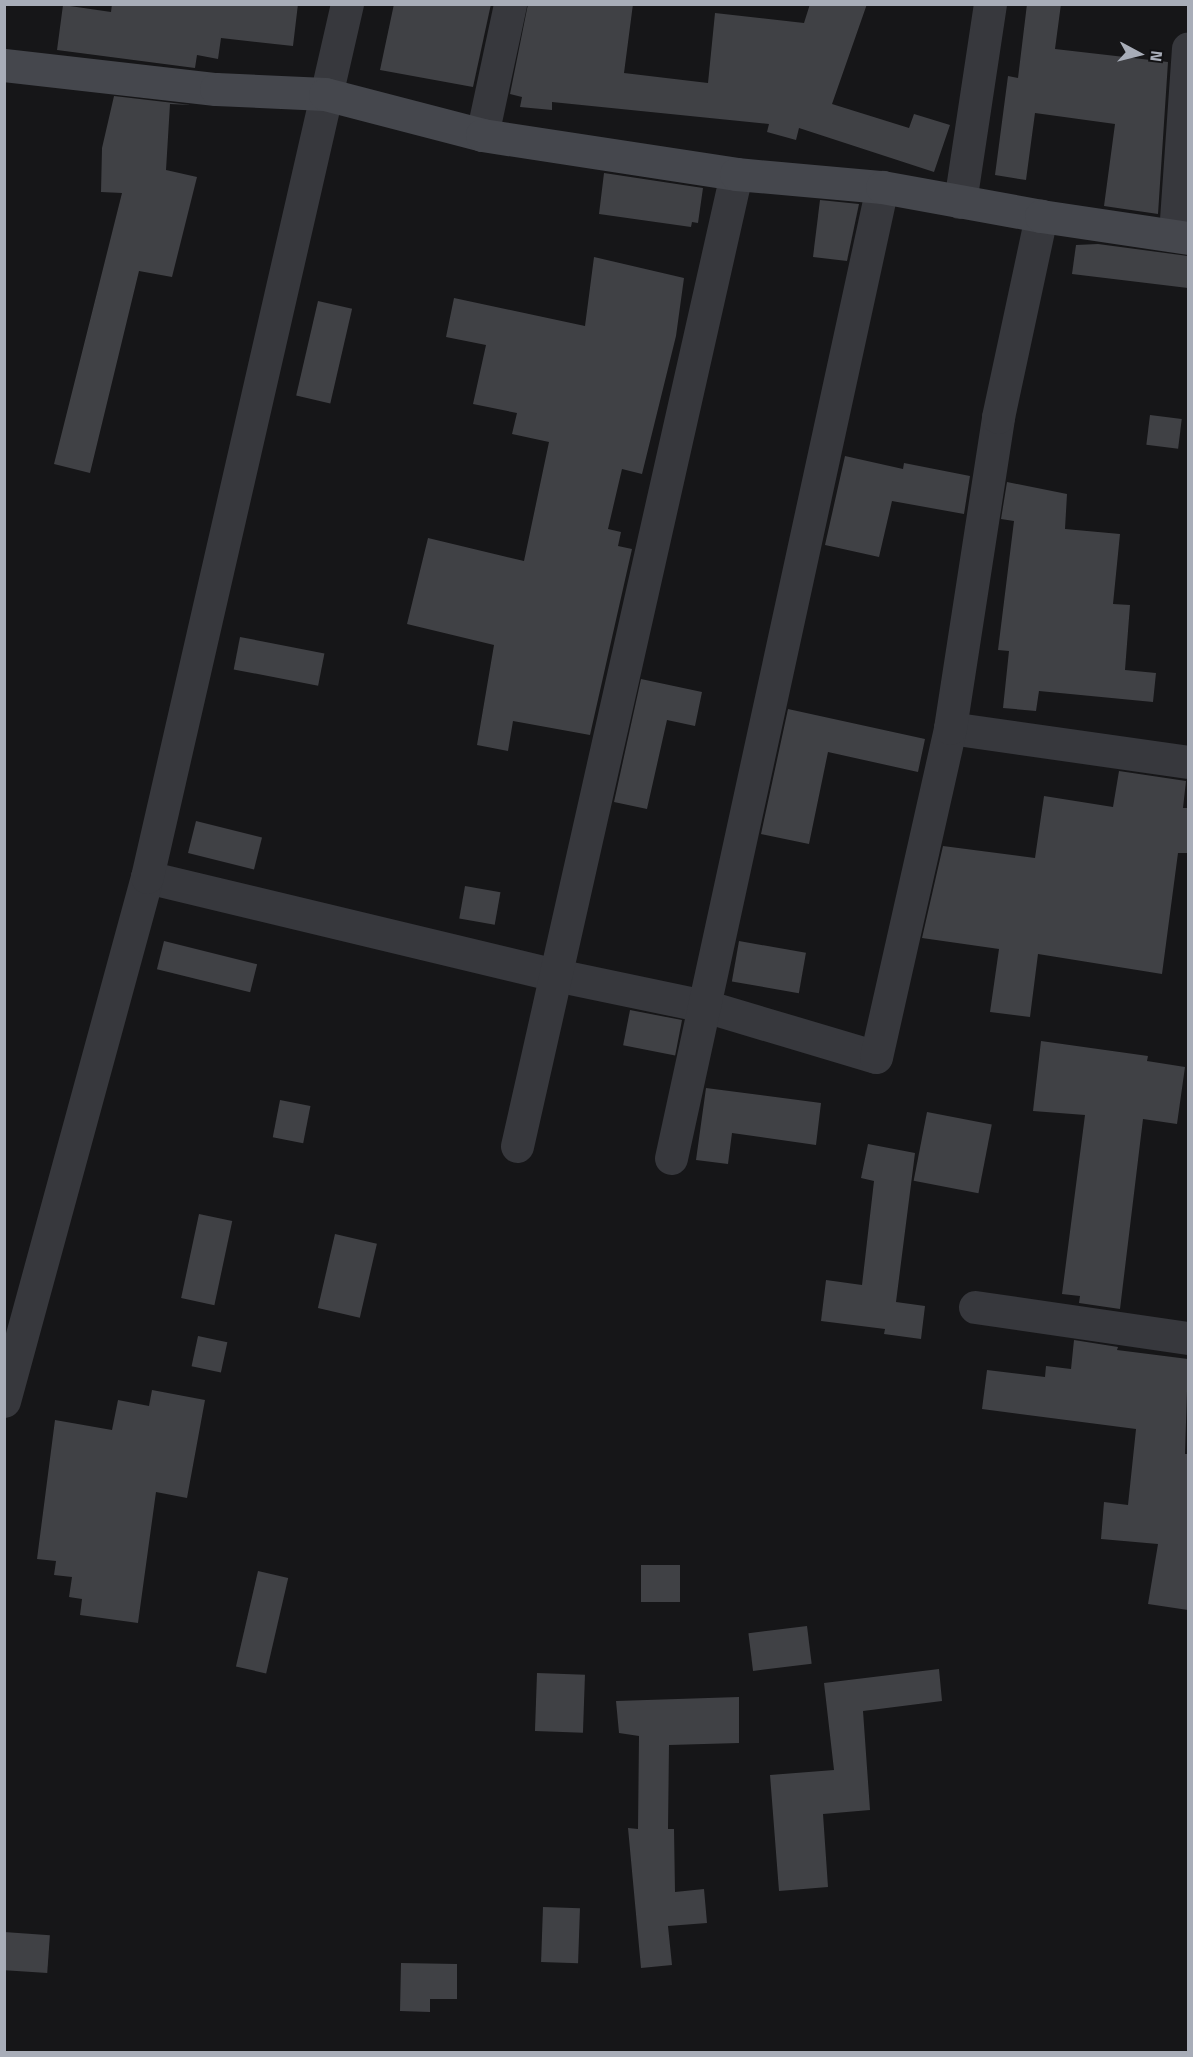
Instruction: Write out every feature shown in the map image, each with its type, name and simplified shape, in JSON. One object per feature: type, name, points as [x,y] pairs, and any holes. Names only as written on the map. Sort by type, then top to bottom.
[{"type":"street","points":[[4,1401],[147,877],[346,4]]},
{"type":"street","points":[[482,135],[510,4]]},
{"type":"street","points":[[960,202],[990,4]]},
{"type":"street","points":[[4,65],[216,89],[325,94],[482,135],[736,174],[882,187],[1041,216],[1182,236],[1188,48]]},
{"type":"street","points":[[517,1146],[736,174]]},
{"type":"street","points":[[671,1158],[882,187]]},
{"type":"street","points":[[147,877],[556,975],[705,1006],[876,1057],[950,728],[998,417],[1041,216]]},
{"type":"street","points":[[950,728],[1188,762]]},
{"type":"street","points":[[975,1307],[1188,1338]]},
{"type":"building","points":[[112,4],[298,4],[293,46],[221,38],[218,59],[197,55],[195,68],[57,50],[63,5],[111,12]]},
{"type":"building","points":[[394,4],[491,4],[473,87],[380,70]]},
{"type":"building","points":[[528,4],[633,4],[624,73],[708,83],[715,13],[804,23],[810,4],[867,4],[832,104],[909,128],[914,114],[950,125],[934,172],[799,128],[796,140],[767,132],[769,124],[552,102],[552,110],[520,107],[522,97],[510,94]]},
{"type":"building","points":[[1027,4],[1061,4],[1055,49],[1168,62],[1158,214],[1104,206],[1115,124],[1035,113],[1026,180],[995,175],[1008,76],[1018,78]]},
{"type":"building","points":[[114,96],[191,105],[170,104],[166,170],[197,177],[172,277],[139,271],[90,473],[54,464],[122,193],[101,192],[102,148]]},
{"type":"building","points":[[604,173],[703,188],[698,223],[692,222],[691,227],[599,214]]},
{"type":"building","points":[[820,200],[859,204],[847,261],[813,257]]},
{"type":"building","points":[[1098,244],[1188,256],[1188,288],[1072,274],[1076,245]]},
{"type":"building","points":[[594,257],[684,278],[676,336],[642,474],[622,469],[608,529],[621,532],[618,546],[632,549],[590,735],[513,721],[508,751],[477,745],[494,645],[407,624],[428,538],[524,561],[549,442],[512,434],[517,413],[473,404],[486,345],[446,337],[454,298],[585,326]]},
{"type":"building","points":[[318,301],[352,309],[330,403],[296,396]]},
{"type":"building","points":[[1150,415],[1182,419],[1178,449],[1146,445]]},
{"type":"building","points":[[845,456],[903,469],[904,463],[970,476],[964,514],[892,501],[879,557],[825,545]]},
{"type":"building","points":[[1007,482],[1067,494],[1065,529],[1120,534],[1113,604],[1130,605],[1125,670],[1156,673],[1153,702],[1039,691],[1036,711],[1003,708],[1009,651],[998,650],[1014,521],[1001,519]]},
{"type":"building","points":[[240,637],[324,653],[318,686],[234,669]]},
{"type":"building","points":[[641,679],[702,692],[695,726],[667,720],[647,809],[614,802]]},
{"type":"building","points":[[788,709],[925,739],[918,772],[828,752],[809,844],[761,834]]},
{"type":"building","points":[[1119,771],[1186,781],[1183,808],[1188,808],[1188,853],[1178,853],[1162,974],[1038,954],[1030,1017],[990,1012],[999,949],[922,938],[943,846],[1035,858],[1044,796],[1113,807]]},
{"type":"building","points":[[196,821],[262,837],[254,869],[188,853]]},
{"type":"building","points":[[465,886],[500,892],[495,925],[459,918]]},
{"type":"building","points":[[164,941],[257,964],[250,992],[157,969]]},
{"type":"building","points":[[739,941],[806,953],[799,993],[732,981]]},
{"type":"building","points":[[630,1010],[682,1020],[675,1055],[623,1045]]},
{"type":"building","points":[[1041,1041],[1148,1056],[1147,1061],[1185,1067],[1177,1124],[1143,1119],[1120,1309],[1079,1303],[1080,1296],[1062,1294],[1085,1115],[1033,1111]]},
{"type":"building","points":[[706,1088],[821,1103],[816,1145],[732,1133],[728,1164],[696,1160]]},
{"type":"building","points":[[280,1100],[310,1106],[303,1143],[273,1137]]},
{"type":"building","points":[[927,1112],[992,1125],[978,1193],[914,1181]]},
{"type":"building","points":[[868,1144],[915,1153],[896,1302],[925,1306],[921,1339],[884,1334],[885,1329],[821,1321],[826,1280],[862,1285],[874,1181],[861,1178]]},
{"type":"building","points":[[199,1214],[232,1221],[214,1305],[181,1298]]},
{"type":"building","points":[[335,1234],[377,1244],[360,1318],[318,1308]]},
{"type":"building","points":[[198,1336],[227,1342],[221,1373],[192,1366]]},
{"type":"building","points":[[1074,1340],[1118,1347],[1117,1350],[1188,1359],[1185,1454],[1188,1454],[1188,1610],[1148,1604],[1158,1544],[1101,1539],[1104,1502],[1128,1505],[1136,1429],[982,1409],[987,1370],[1045,1377],[1046,1366],[1071,1369]]},
{"type":"building","points":[[152,1390],[205,1400],[187,1498],[156,1492],[138,1623],[80,1615],[82,1599],[69,1597],[72,1577],[54,1575],[56,1561],[37,1559],[55,1420],[112,1430],[118,1400],[149,1406]]},
{"type":"building","points":[[641,1565],[680,1565],[680,1602],[641,1602]]},
{"type":"building","points":[[258,1571],[288,1578],[266,1673],[236,1666]]},
{"type":"building","points":[[807,1626],[812,1664],[753,1671],[748,1633]]},
{"type":"building","points":[[939,1669],[942,1701],[863,1711],[870,1810],[823,1814],[828,1887],[779,1891],[770,1775],[834,1770],[824,1683]]},
{"type":"building","points":[[537,1673],[585,1675],[583,1733],[535,1731]]},
{"type":"building","points":[[739,1697],[739,1743],[669,1745],[668,1829],[674,1829],[675,1892],[704,1889],[707,1923],[668,1926],[672,1965],[641,1968],[628,1828],[638,1829],[639,1736],[619,1733],[616,1701]]},
{"type":"building","points":[[543,1907],[580,1908],[578,1963],[541,1962]]},
{"type":"building","points":[[4,1932],[50,1935],[47,1973],[4,1970]]},
{"type":"building","points":[[401,1963],[457,1964],[457,1999],[430,1999],[430,2012],[400,2011]]}]
